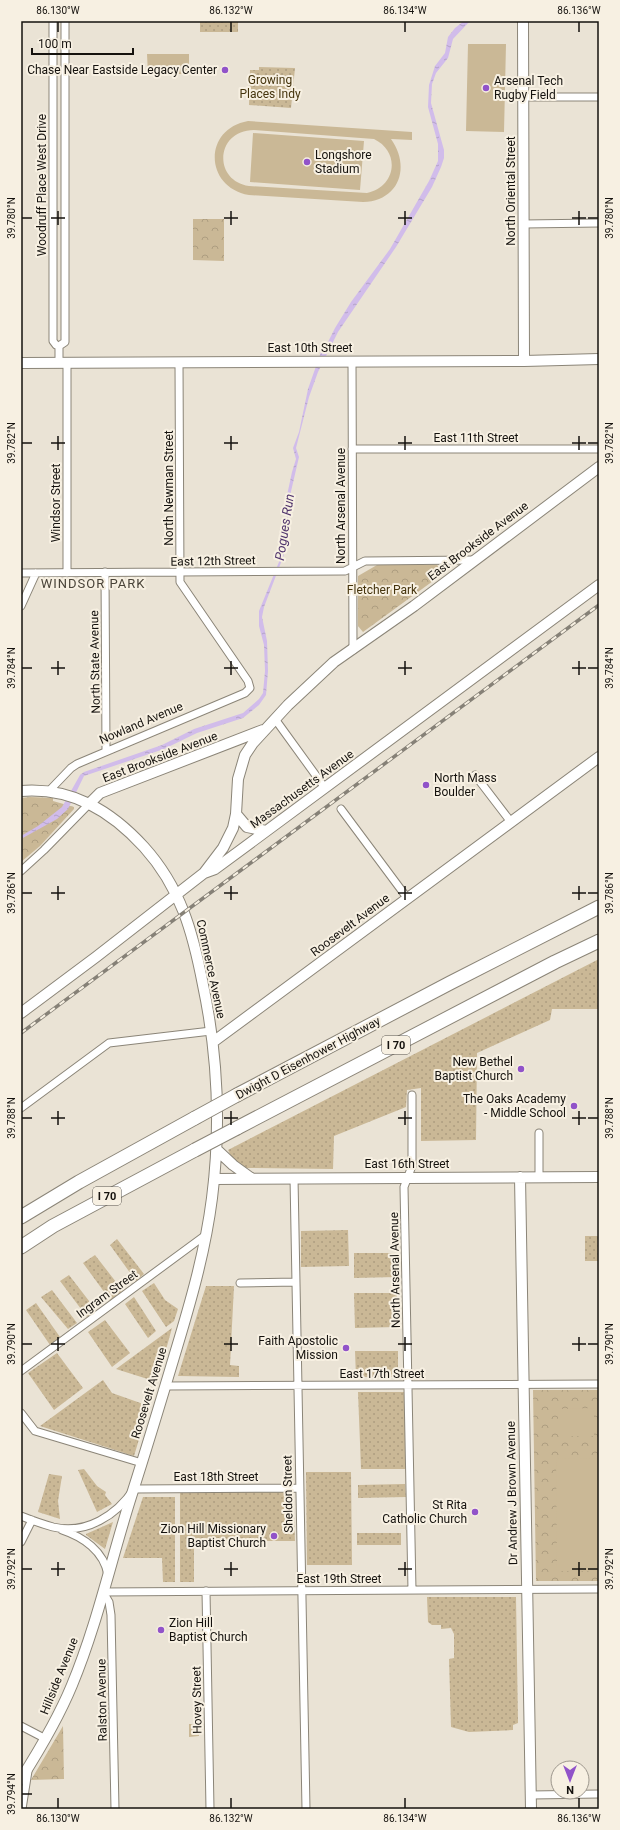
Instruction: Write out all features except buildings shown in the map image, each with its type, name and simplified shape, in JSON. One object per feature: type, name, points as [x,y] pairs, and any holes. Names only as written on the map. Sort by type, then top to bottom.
[{"type":"highway","name":"Dwight D Eisenhower Highway","points":[[21,1217],[79,1182],[237,1095],[450,983],[599,907]]},
{"type":"highway","name":"I 70","points":[[21,1247],[53,1226],[195,1150],[555,962],[599,941]]},
{"type":"highway","points":[[555,962],[599,945]]},
{"type":"street","name":"Woodruff Place West Drive","points":[[53,21],[53,341],[59,346],[63,362]]},
{"type":"street","name":"Woodruff Place West Drive","points":[[59,346],[65,342],[65,21]]},
{"type":"street","name":"North Oriental Street","points":[[523,21],[524,361]]},
{"type":"street","points":[[523,97],[599,97]]},
{"type":"street","points":[[524,224],[599,223]]},
{"type":"street","name":"East 10th Street","points":[[21,363],[524,361],[599,359]]},
{"type":"street","name":"North Arsenal Avenue","points":[[352,361],[353,650]]},
{"type":"street","name":"Windsor Street","points":[[63,362],[67,573]]},
{"type":"street","name":"North Newman Street","points":[[180,362],[180,582],[249,683],[250,688]]},
{"type":"street","name":"East 11th Street","points":[[352,450],[599,449]]},
{"type":"street","name":"East Brookside Avenue","points":[[204,873],[228,839],[236,814],[237,786],[242,763],[253,743],[264,730],[323,672],[599,467]]},
{"type":"street","name":"East 12th Street","points":[[21,573],[345,571],[365,561],[475,560]]},
{"type":"street","name":"North State Avenue","points":[[105,572],[106,752]]},
{"type":"street","points":[[21,606],[36,573]]},
{"type":"street","name":"Massachusetts Avenue","points":[[21,1013],[204,873],[215,869],[266,832],[599,585]]},
{"type":"street","name":"Nowland Avenue","points":[[53,792],[75,766],[245,693],[250,688]]},
{"type":"street","points":[[275,719],[325,788]]},
{"type":"street","name":"East Brookside Avenue","points":[[21,871],[44,850],[100,793],[264,730]]},
{"type":"street","name":"Roosevelt Avenue","points":[[213,1042],[599,758]]},
{"type":"street","points":[[475,775],[511,822]]},
{"type":"street","points":[[21,791],[53,792],[89,804]]},
{"type":"street","name":"Commerce Avenue","points":[[89,804],[106,812],[137,840],[158,865],[176,894],[188,920],[195,948],[213,1042],[218,1096],[217,1150],[214,1179]]},
{"type":"street","points":[[341,809],[408,899]]},
{"type":"street","points":[[236,814],[239,820],[247,827],[266,832]]},
{"type":"street","points":[[21,1108],[109,1043],[211,1031]]},
{"type":"street","name":"North Arsenal Avenue","points":[[412,1095],[412,1166],[404,1187],[412,1590]]},
{"type":"street","points":[[539,1133],[539,1177]]},
{"type":"street","points":[[217,1150],[251,1178]]},
{"type":"street","name":"Dr Andrew J Brown Avenue","points":[[520,1177],[531,1809]]},
{"type":"street","name":"East 16th Street","points":[[214,1179],[599,1177]]},
{"type":"street","name":"Sheldon Street","points":[[294,1178],[306,1809]]},
{"type":"street","name":"Roosevelt Avenue","points":[[21,1516],[54,1527],[75,1528],[102,1520],[119,1508],[134,1489],[196,1283],[206,1234],[214,1179]]},
{"type":"street","name":"Ingram Street","points":[[21,1371],[206,1234]]},
{"type":"street","points":[[240,1283],[296,1282]]},
{"type":"street","name":"East 17th Street","points":[[165,1386],[599,1384]]},
{"type":"street","points":[[21,1412],[35,1431],[142,1463]]},
{"type":"street","name":"East 18th Street","points":[[134,1489],[299,1488]]},
{"type":"street","name":"Hillside Avenue","points":[[21,1779],[46,1739],[75,1677],[104,1592],[134,1489]]},
{"type":"street","points":[[21,1542],[32,1520]]},
{"type":"street","points":[[54,1527],[72,1534],[94,1548],[105,1564],[108,1576]]},
{"type":"street","name":"East 19th Street","points":[[104,1592],[599,1589]]},
{"type":"street","name":"Hovey Street","points":[[206,1591],[210,1809]]},
{"type":"street","name":"Ralston Avenue","points":[[104,1592],[111,1612],[114,1809]]},
{"type":"street","points":[[21,1726],[46,1739]]},
{"type":"street","points":[[22,1809],[28,1768]]},
{"type":"street","points":[[531,1795],[599,1794]]},
{"type":"green space","points":[[200,21],[238,21],[238,32],[200,32]]},
{"type":"green space","name":"Arsenal Tech Rugby Field","points":[[468,44],[506,44],[504,132],[466,131]]},
{"type":"green space","points":[[147,54],[189,54],[189,74],[148,74]]},
{"type":"green space","name":"Growing Places Indy","points":[[259,67],[295,68],[291,108],[249,105],[250,70],[259,70]]},
{"type":"green space","points":[[248,121],[412,132],[412,140],[391,139],[397,150],[400,161],[398,181],[393,189],[385,196],[375,200],[363,202],[249,195],[234,190],[224,181],[217,170],[215,158],[217,146],[223,135],[233,126]],"holes":[[[254,130],[374,139],[383,145],[388,152],[392,169],[384,184],[367,193],[249,186],[237,182],[229,175],[224,166],[223,156],[226,146],[232,138],[241,132]]]},
{"type":"green space","name":"Longshore Stadium","points":[[253,133],[364,141],[360,190],[250,182]]},
{"type":"green space","points":[[193,219],[224,219],[224,261],[193,260]]},
{"type":"green space","name":"Fletcher Park","points":[[377,565],[437,565],[444,573],[363,632],[358,626],[358,576]]},
{"type":"green space","points":[[21,798],[53,798],[53,801],[74,807],[74,809],[40,846],[21,862]]},
{"type":"green space","points":[[599,959],[599,1009],[552,1009],[550,1020],[477,1053],[476,1140],[421,1141],[421,1088],[407,1090],[406,1107],[334,1136],[333,1169],[246,1168],[233,1160],[228,1150]]},
{"type":"green space","points":[[348,1230],[349,1266],[301,1267],[301,1231]]},
{"type":"green space","points":[[585,1236],[599,1236],[599,1261],[585,1261]]},
{"type":"green space","points":[[117,1239],[144,1274],[136,1281],[110,1245]]},
{"type":"green space","points":[[354,1253],[395,1253],[396,1277],[354,1278]]},
{"type":"green space","points":[[95,1255],[123,1291],[110,1300],[83,1263]]},
{"type":"green space","points":[[69,1275],[96,1310],[87,1317],[60,1281]]},
{"type":"green space","points":[[154,1283],[165,1300],[178,1309],[174,1321],[166,1327],[142,1291]]},
{"type":"green space","points":[[206,1286],[234,1286],[230,1365],[239,1366],[239,1377],[178,1376]]},
{"type":"green space","points":[[52,1290],[77,1323],[68,1329],[41,1297]]},
{"type":"green space","points":[[354,1293],[397,1293],[397,1327],[355,1328]]},
{"type":"green space","points":[[134,1297],[156,1331],[148,1338],[125,1304]]},
{"type":"green space","points":[[36,1303],[60,1337],[50,1345],[26,1310]]},
{"type":"green space","points":[[105,1320],[130,1353],[112,1367],[88,1332]]},
{"type":"green space","points":[[172,1328],[157,1382],[116,1369]]},
{"type":"green space","points":[[355,1351],[398,1351],[398,1377],[356,1377]]},
{"type":"green space","points":[[57,1353],[83,1388],[54,1410],[28,1373]]},
{"type":"green space","points":[[103,1380],[112,1393],[149,1406],[134,1456],[40,1426]]},
{"type":"green space","points":[[533,1390],[599,1390],[599,1581],[536,1581]]},
{"type":"green space","points":[[358,1392],[405,1392],[406,1469],[361,1469]]},
{"type":"green space","points":[[594,1408],[594,1436],[558,1436],[558,1409]]},
{"type":"green space","points":[[599,1458],[599,1571],[557,1571],[556,1459]]},
{"type":"green space","points":[[84,1469],[97,1486],[106,1492],[105,1495],[112,1504],[97,1512],[78,1470]]},
{"type":"green space","points":[[306,1472],[351,1472],[352,1565],[307,1565]]},
{"type":"green space","points":[[49,1474],[62,1476],[58,1501],[60,1519],[38,1512]]},
{"type":"green space","points":[[405,1484],[406,1497],[358,1498],[358,1485]]},
{"type":"green space","points":[[293,1490],[295,1541],[194,1541],[194,1582],[180,1582],[180,1492]]},
{"type":"green space","points":[[143,1497],[175,1497],[175,1582],[163,1582],[162,1558],[123,1558]]},
{"type":"green space","points":[[113,1522],[105,1549],[86,1535],[86,1534]]},
{"type":"green space","points":[[357,1533],[401,1533],[401,1545],[357,1545]]},
{"type":"green space","points":[[427,1597],[516,1597],[518,1723],[513,1725],[513,1730],[469,1732],[451,1727],[449,1659],[454,1658],[454,1634],[451,1628],[441,1629],[441,1625],[432,1625],[428,1622]]},
{"type":"green space","points":[[189,1724],[199,1724],[199,1736],[189,1737]]},
{"type":"green space","points":[[63,1726],[64,1779],[31,1780]]},
{"type":"water","points":[[464,21],[470,21],[453,39],[448,58],[436,73],[432,84],[431,103],[444,150],[444,158],[441,167],[432,187],[396,247],[338,332],[318,372],[309,397],[296,448],[299,457],[289,500],[285,552],[264,607],[262,617],[267,641],[268,671],[266,695],[259,705],[243,718],[197,733],[164,749],[84,776],[68,809],[57,819],[21,839],[21,836],[38,826],[62,807],[80,775],[84,772],[162,745],[194,729],[243,713],[259,699],[263,693],[265,671],[264,645],[259,626],[259,611],[281,557],[287,516],[286,500],[296,459],[293,448],[299,432],[308,389],[321,352],[326,346],[351,302],[390,249],[429,181],[438,161],[438,144],[428,107],[429,85],[435,66],[445,53],[448,37],[455,28]]},
{"type":"railway","points":[[21,1033],[599,605]]},
{"type":"place","name":"Chase Near Eastside Legacy Center","points":[[225,70]]},
{"type":"place","name":"Arsenal Tech Rugby Field","points":[[486,88]]},
{"type":"place","name":"Longshore Stadium","points":[[307,162]]},
{"type":"place","name":"North Mass Boulder","points":[[426,785]]},
{"type":"place","name":"New Bethel Baptist Church","points":[[521,1069]]},
{"type":"place","name":"The Oaks Academy - Middle School","points":[[574,1106]]},
{"type":"place","name":"Faith Apostolic Mission","points":[[346,1348]]},
{"type":"place","name":"St Rita Catholic Church","points":[[475,1512]]},
{"type":"place","name":"Zion Hill Missionary Baptist Church","points":[[274,1536]]},
{"type":"place","name":"Zion Hill Baptist Church","points":[[161,1630]]},
{"type":"district","name":"WINDSOR PARK","points":[[93,583]]},
{"type":"water label","name":"Pogues Run","points":[[284,527]]}]
